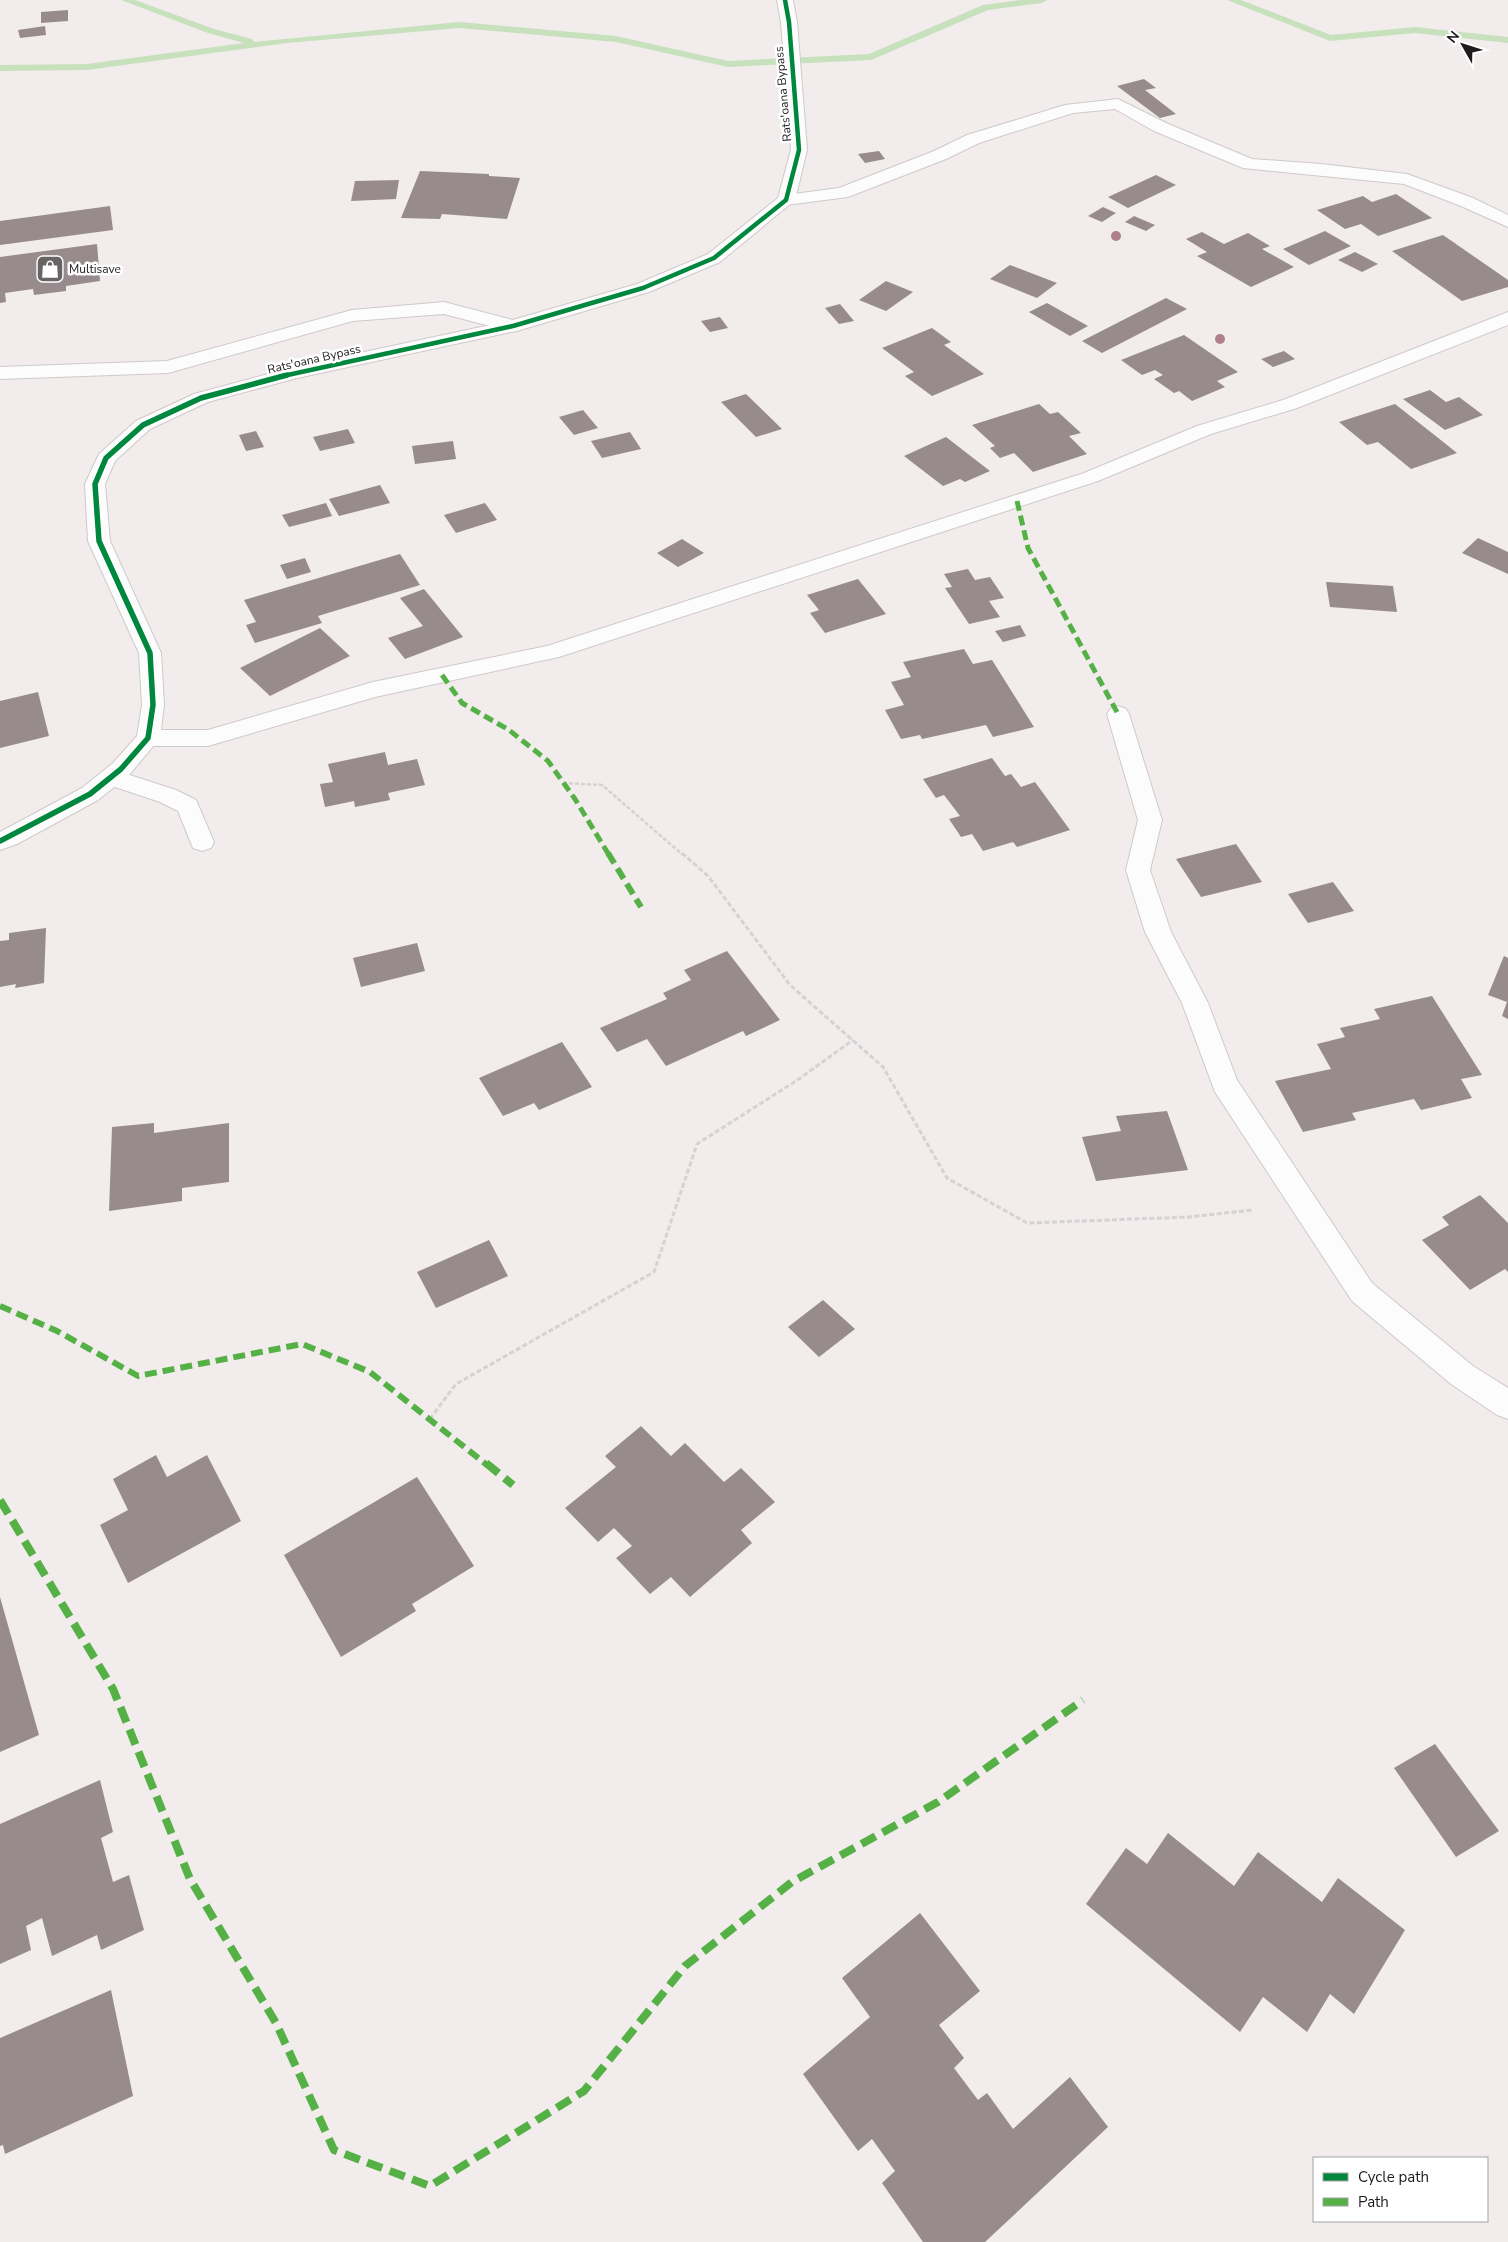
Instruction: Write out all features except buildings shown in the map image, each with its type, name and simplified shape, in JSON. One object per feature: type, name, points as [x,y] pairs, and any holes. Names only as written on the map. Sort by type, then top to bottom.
[{"type":"street","name":"Rats'oana Bypass","points":[[148,738],[153,705],[150,652],[99,541],[95,484],[106,458],[143,425],[201,398],[294,374],[513,326],[643,288],[714,258],[786,200],[799,150],[789,22],[785,0]]},
{"type":"street","points":[[786,200],[842,193],[940,155],[973,139],[1071,108],[1118,104],[1160,127],[1249,164],[1322,169],[1407,179],[1467,202],[1508,222]]},
{"type":"street","points":[[0,373],[168,367],[361,315],[444,308],[513,326]]},
{"type":"street","points":[[0,841],[90,794],[121,769],[148,738],[208,738],[373,690],[551,652],[1091,478],[1204,430],[1290,404],[1444,345],[1508,318]]},
{"type":"street","points":[[1118,714],[1150,820],[1138,870],[1158,932],[1195,1003],[1225,1084],[1362,1292],[1462,1375],[1508,1405]]},
{"type":"street","points":[[112,777],[168,796],[188,806],[202,842]]},
{"type":"path","points":[[563,782],[602,785],[708,876],[790,984],[883,1067],[947,1178],[1027,1223],[1189,1216],[1304,1204]]},
{"type":"path","points":[[430,1419],[456,1384],[654,1272],[696,1144],[796,1081],[853,1040]]},
{"type":"waterway","points":[[126,0],[211,31],[249,41]]},
{"type":"waterway","points":[[0,68],[87,67],[287,40],[459,25],[616,39],[728,64],[871,57],[986,7],[1042,0]]},
{"type":"waterway","points":[[1232,0],[1330,38],[1415,30],[1508,40]]},
{"type":"marked path","points":[[1017,501],[1028,548],[1118,714]]},
{"type":"marked path","points":[[442,675],[462,703],[509,730],[548,761],[575,799],[641,907]]},
{"type":"marked path","points":[[0,1306],[57,1331],[138,1376],[302,1344],[370,1372],[513,1485]]},
{"type":"marked path","points":[[0,1500],[113,1689],[190,1879],[276,2023],[334,2150],[430,2186],[584,2091],[685,1966],[792,1882],[938,1802],[1083,1700]]},
{"type":"cycle path","points":[[0,841],[90,794],[121,769],[148,738],[153,705],[150,653],[99,541],[95,484],[106,458],[143,425],[201,398],[294,373],[513,326],[643,288],[714,258],[786,200],[799,150],[789,22],[785,0]]},
{"type":"place","name":"Multisave","points":[[50,269]]}]
